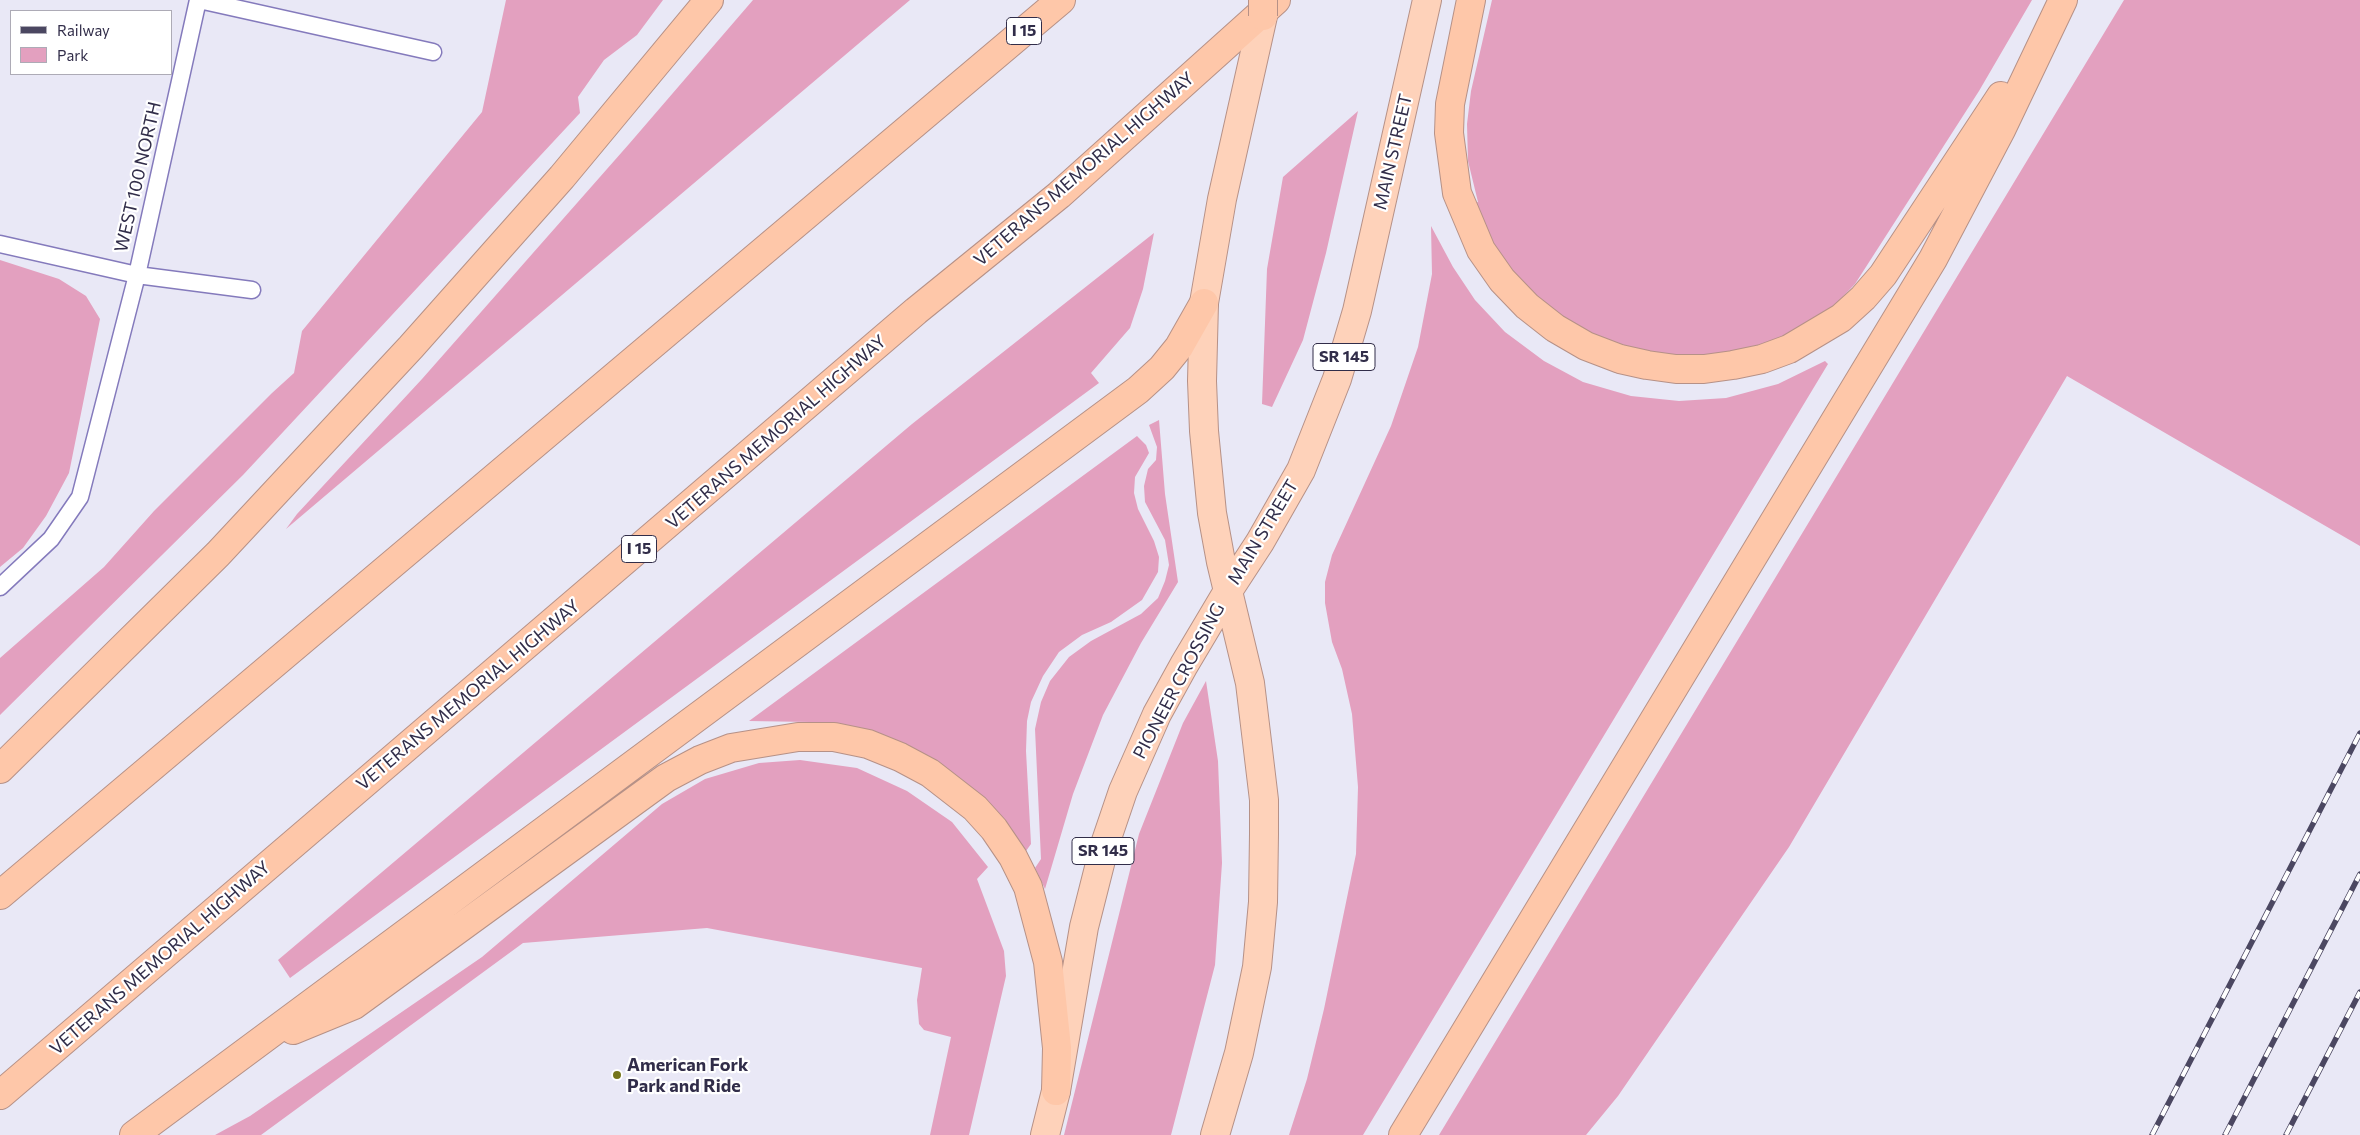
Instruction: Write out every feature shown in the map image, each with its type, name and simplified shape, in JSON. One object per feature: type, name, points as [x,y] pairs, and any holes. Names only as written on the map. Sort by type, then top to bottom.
[{"type":"highway","points":[[0,769],[218,554],[411,347],[568,170],[709,0]]},
{"type":"highway","name":"I 15","points":[[0,895],[1061,0]]},
{"type":"highway","name":"MAIN STREET","points":[[1228,591],[1260,542],[1301,470],[1337,379],[1357,312],[1427,0]]},
{"type":"highway","points":[[1471,0],[1450,104],[1449,134],[1457,193],[1481,250],[1502,280],[1527,306],[1555,328],[1586,346],[1611,355],[1648,365],[1676,369],[1733,366],[1789,349],[1841,318],[1863,298],[1902,248],[2064,0]]},
{"type":"highway","points":[[1403,1135],[1933,259],[2001,130],[2064,0]]},
{"type":"highway","name":"MAIN STREET","points":[[1228,591],[1212,513],[1204,431],[1202,381],[1204,303],[1222,199],[1267,5]]},
{"type":"highway","name":"VETERANS MEMORIAL HIGHWAY","points":[[0,1094],[916,311],[1059,195],[1267,5]]},
{"type":"highway","points":[[134,1135],[1138,390],[1162,368],[1179,347],[1204,303]]},
{"type":"highway","name":"PIONEER CROSSING","points":[[1045,1135],[1056,1092],[1084,927],[1105,844],[1117,809],[1157,714],[1228,591]]},
{"type":"highway","name":"PIONEER CROSSING","points":[[1214,1135],[1239,1052],[1252,997],[1261,935],[1264,865],[1264,800],[1250,683],[1228,591]]},
{"type":"highway","points":[[257,1044],[354,1005],[666,778],[731,748],[798,737],[834,737],[868,744],[900,757],[946,784],[975,808],[994,829],[1013,857],[1028,888],[1048,962],[1056,1040],[1056,1092]]},
{"type":"lane","points":[[199,0],[433,52]]},
{"type":"lane","name":"WEST 100 NORTH","points":[[0,587],[51,539],[80,497],[137,275],[199,0]]},
{"type":"lane","points":[[0,244],[137,275],[252,290]]},
{"type":"green space","points":[[506,0],[663,0],[637,35],[604,60],[578,97],[580,113],[243,475],[0,715],[0,658],[104,567],[154,511],[294,373],[302,331],[482,112]]},
{"type":"green space","points":[[753,0],[910,0],[286,529],[297,514],[422,379]]},
{"type":"green space","points":[[1492,0],[2032,0],[1979,91],[1855,284],[1830,310],[1804,329],[1727,358],[1637,357],[1536,307],[1467,205],[1478,202],[1468,161],[1467,124],[1471,91]]},
{"type":"green space","points":[[2124,0],[2360,0],[2360,546],[2067,376],[1789,847],[1618,1096],[1586,1135],[1439,1135]]},
{"type":"green space","points":[[1358,111],[1326,253],[1303,340],[1272,407],[1262,404],[1267,269],[1283,177]]},
{"type":"green space","points":[[1431,226],[1453,267],[1475,300],[1505,332],[1544,361],[1583,382],[1631,396],[1679,401],[1726,398],[1778,384],[1825,361],[1828,364],[1363,1135],[1289,1135],[1307,1079],[1324,1009],[1356,854],[1358,787],[1352,714],[1342,669],[1332,642],[1325,603],[1325,582],[1332,555],[1391,426],[1418,347],[1432,274]]},
{"type":"green space","points":[[1154,233],[1143,289],[1130,328],[1091,373],[1099,383],[290,978],[278,960],[912,424]]},
{"type":"green space","points":[[0,260],[59,279],[86,296],[100,319],[69,473],[46,516],[23,548],[0,567]]},
{"type":"green space","points":[[1159,420],[1165,494],[1178,582],[1141,643],[1103,715],[1073,794],[1045,889],[1035,868],[1041,859],[1035,729],[1041,702],[1050,681],[1069,657],[1091,641],[1141,614],[1158,598],[1169,565],[1165,540],[1145,502],[1144,486],[1148,469],[1156,460],[1157,447],[1149,425]]},
{"type":"green space","points":[[1137,436],[1146,445],[1149,453],[1135,477],[1134,493],[1138,509],[1154,541],[1159,557],[1158,572],[1142,600],[1111,622],[1082,635],[1059,652],[1043,676],[1031,702],[1027,721],[1026,751],[1031,844],[1026,851],[986,802],[952,772],[912,748],[862,728],[809,722],[749,721]]},
{"type":"green space","points":[[1206,681],[1218,761],[1222,863],[1215,965],[1171,1135],[1064,1135],[1139,834],[1183,723]]},
{"type":"green space","points":[[800,760],[857,768],[907,791],[952,822],[988,867],[977,879],[1004,951],[1006,976],[969,1135],[930,1135],[951,1037],[924,1030],[919,1024],[917,1000],[922,968],[707,928],[523,943],[261,1135],[215,1135],[250,1116],[482,957],[662,804],[705,779],[759,763]]},
{"type":"railway","points":[[2152,1135],[2360,733]]},
{"type":"railway","points":[[2225,1135],[2360,874]]},
{"type":"railway","points":[[2286,1135],[2360,992]]},
{"type":"place","name":"American Fork Park and Ride","points":[[617,1075]]}]
